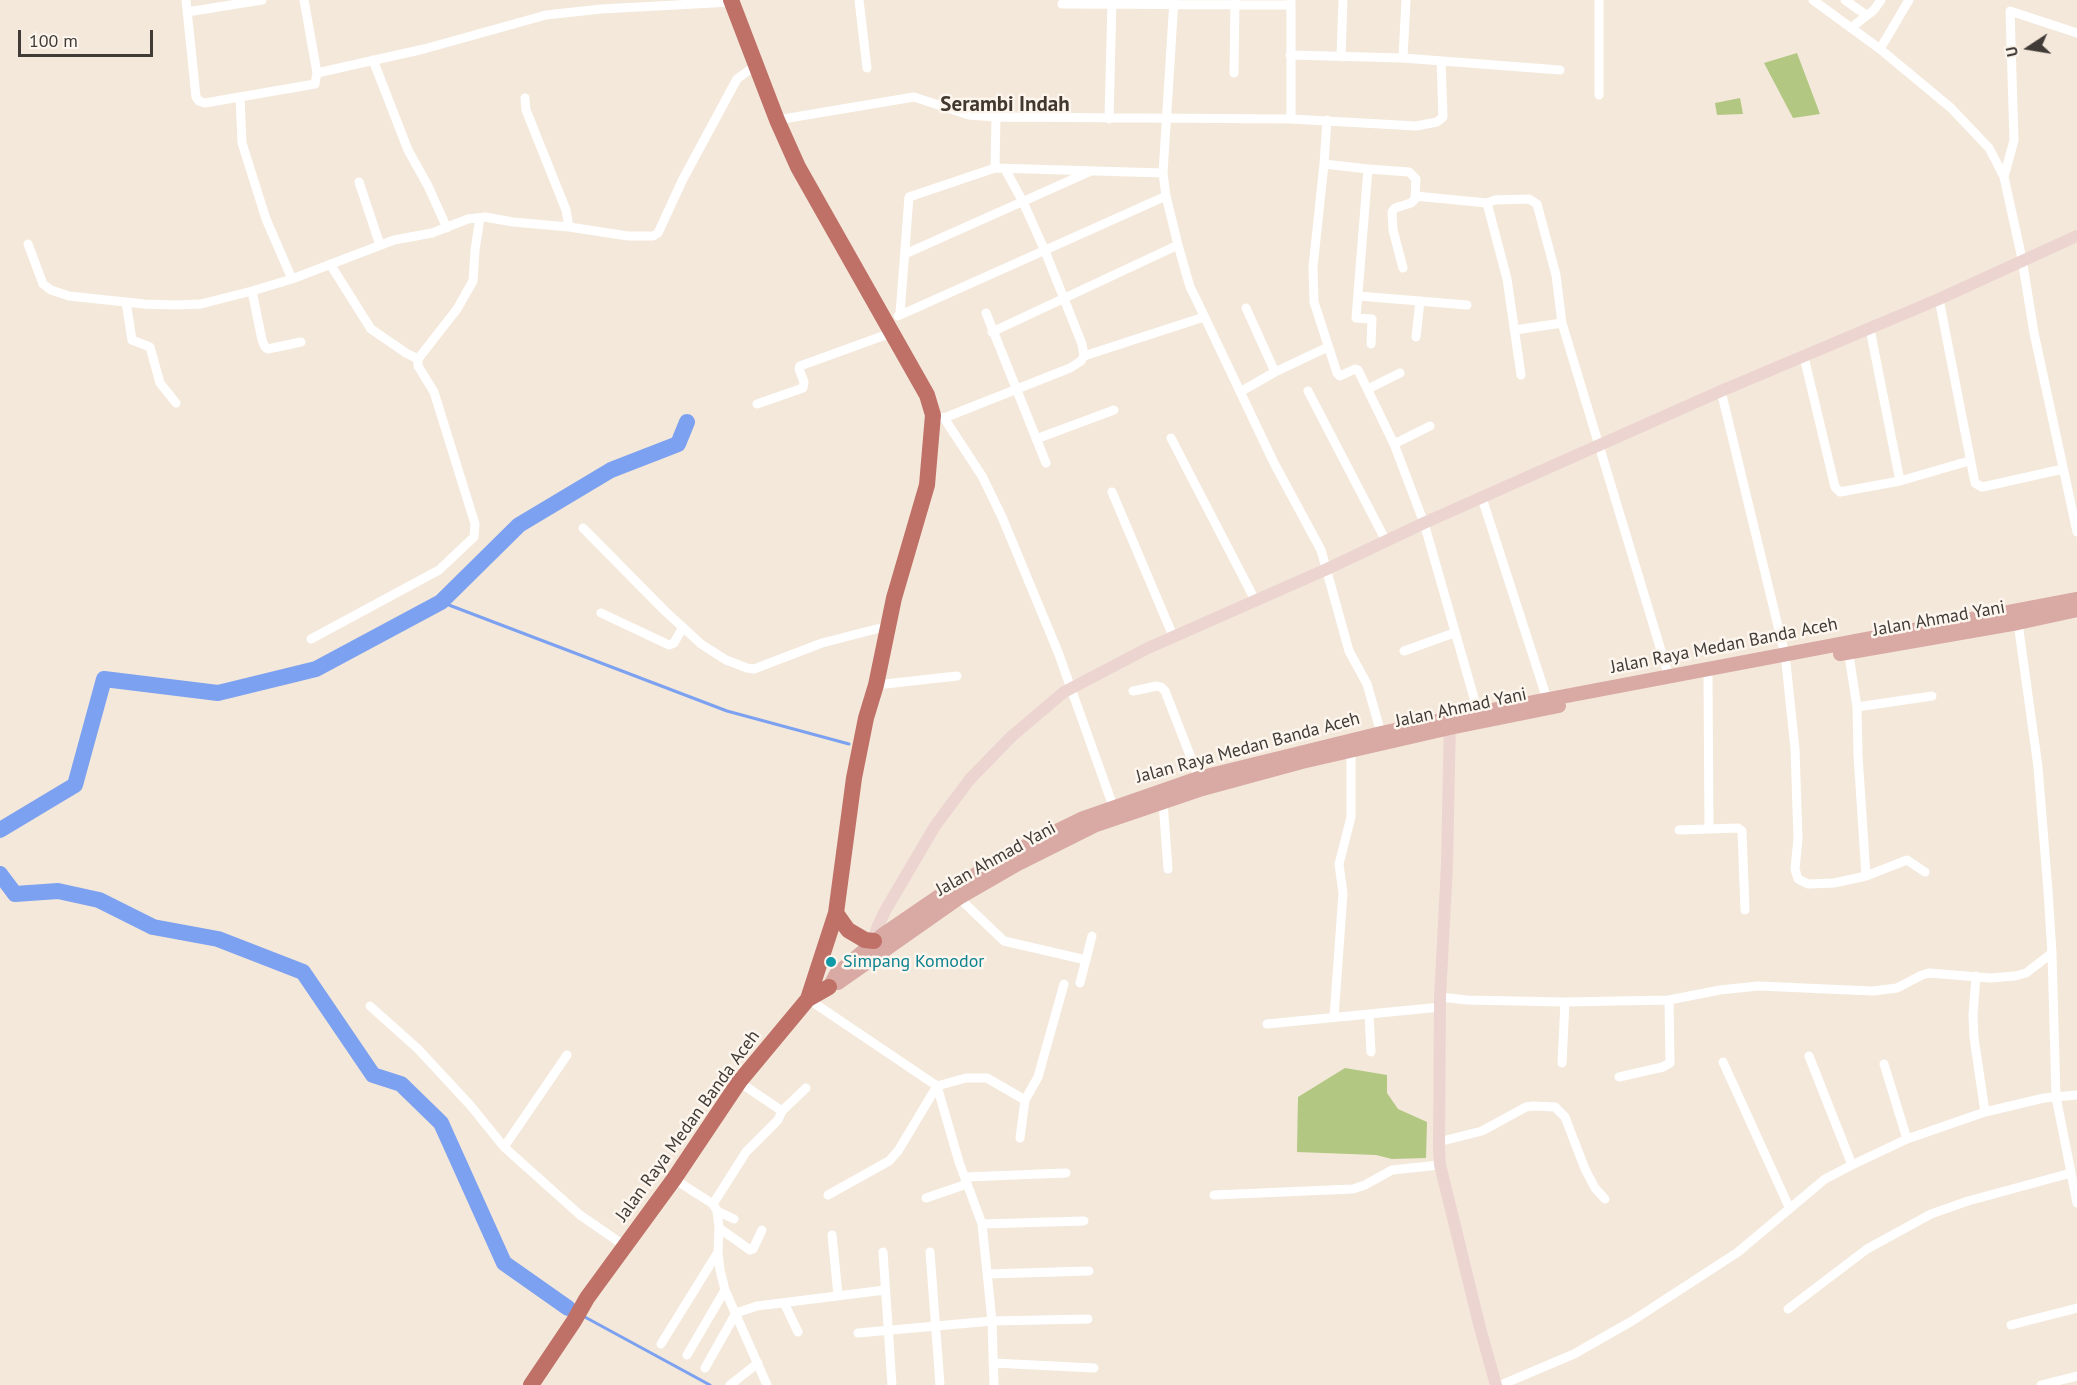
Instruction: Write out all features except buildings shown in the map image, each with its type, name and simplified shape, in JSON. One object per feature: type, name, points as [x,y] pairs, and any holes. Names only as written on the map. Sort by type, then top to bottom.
[{"type":"highway","points":[[732,1],[777,120],[798,167],[939,417],[927,485],[888,626],[876,685],[866,718],[854,778],[836,913],[808,999]]},
{"type":"highway","points":[[836,913],[849,930],[865,940],[874,941]]},
{"type":"highway","name":"Jalan Raya Medan Banda Aceh","points":[[537,1383],[594,1289],[674,1179],[739,1082],[808,999],[829,987]]},
{"type":"main road","points":[[874,941],[885,911],[907,873],[935,826],[970,779],[1012,736],[1070,689],[1173,636],[1327,569],[1424,523],[1721,391],[1939,299],[2022,259],[2077,236]]},
{"type":"main road","name":"Jalan Raya Medan Banda Aceh","points":[[1847,648],[2077,599]]},
{"type":"main road","name":"Jalan Ahmad Yani","points":[[829,987],[840,982],[959,898],[1018,864],[1096,825],[1163,802],[1201,783],[1351,750],[1450,723],[1708,677],[1847,648],[2018,623],[2077,610]]},
{"type":"main road","name":"Jalan Raya Medan Banda Aceh","points":[[829,987],[836,974],[874,941],[939,896],[1013,852],[1113,806],[1381,733],[1450,723],[1478,712],[1669,676],[1786,659]]},
{"type":"main road","points":[[1450,723],[1447,865],[1440,1002],[1438,1142],[1440,1165],[1480,1328],[1498,1385]]},
{"type":"street","points":[[186,0],[196,97],[205,103],[315,84],[317,73],[304,0]]},
{"type":"street","points":[[187,12],[262,0]]},
{"type":"street","points":[[860,0],[867,68]]},
{"type":"street","points":[[1341,57],[1343,0]]},
{"type":"street","points":[[1403,58],[1406,0]]},
{"type":"street","points":[[1599,0],[1599,95]]},
{"type":"street","points":[[1813,0],[1880,49],[1950,108],[1989,148],[2004,177],[2022,259],[2034,333],[2077,532]]},
{"type":"street","points":[[1845,0],[1866,15]]},
{"type":"street","points":[[1852,27],[1874,10],[1881,0]]},
{"type":"street","points":[[1880,49],[1908,0]]},
{"type":"street","points":[[317,73],[424,49],[546,15],[601,9],[732,1]]},
{"type":"street","points":[[1109,119],[1112,2]]},
{"type":"street","points":[[1174,2],[1164,173],[1166,196],[1178,245],[1190,287],[1274,463],[1315,539],[1327,569],[1349,651],[1367,684],[1381,733]]},
{"type":"street","points":[[1234,73],[1235,2]]},
{"type":"street","points":[[1062,4],[1291,3],[1291,119]]},
{"type":"street","points":[[2004,177],[2014,140],[2010,11],[2077,33]]},
{"type":"street","points":[[1290,55],[1403,58],[1560,70]]},
{"type":"street","points":[[373,60],[408,150],[429,186],[447,228]]},
{"type":"street","points":[[777,120],[914,97],[969,115],[996,117],[1167,120],[1291,119],[1416,126],[1437,123],[1443,117],[1442,62]]},
{"type":"street","points":[[28,244],[43,284],[51,290],[69,296],[165,305],[201,304],[252,291],[292,279],[380,245],[447,228],[468,219],[480,218],[569,227],[628,236],[653,236],[658,233],[683,179],[737,78],[756,65]]},
{"type":"street","points":[[240,97],[242,143],[266,219],[292,279]]},
{"type":"street","points":[[525,98],[526,110],[566,210],[569,227]]},
{"type":"street","points":[[996,117],[1000,168],[1023,202],[1045,250],[1082,344],[1084,356]]},
{"type":"street","points":[[1327,120],[1312,286],[1314,302],[1339,375],[1357,369],[1394,444],[1424,523],[1478,712]]},
{"type":"street","points":[[1324,164],[1412,173],[1416,179],[1413,202],[1395,208],[1392,212],[1393,230],[1403,268]]},
{"type":"street","points":[[900,314],[909,197],[1000,168],[1164,173]]},
{"type":"street","points":[[1368,169],[1356,318],[1372,319],[1371,344]]},
{"type":"street","points":[[905,254],[1093,170]]},
{"type":"street","points":[[359,182],[380,245]]},
{"type":"street","points":[[757,404],[803,388],[804,382],[800,366],[889,329],[900,314],[1166,196]]},
{"type":"street","points":[[1415,196],[1486,203],[1495,200],[1529,199],[1537,204],[1556,275],[1562,323],[1669,676]]},
{"type":"street","points":[[1486,203],[1507,279],[1521,375]]},
{"type":"street","points":[[311,639],[439,570],[474,537],[475,524],[432,387],[418,366],[418,359],[457,309],[473,281],[480,218]]},
{"type":"street","points":[[992,332],[1178,245]]},
{"type":"street","points":[[330,264],[371,329],[418,359]]},
{"type":"street","points":[[252,291],[265,347],[268,349],[301,342]]},
{"type":"street","points":[[1359,296],[1467,305]]},
{"type":"street","points":[[1939,299],[1975,483],[1982,487],[2064,469]]},
{"type":"street","points":[[1416,337],[1420,301]]},
{"type":"street","points":[[126,302],[132,340],[150,347],[160,383],[176,403]]},
{"type":"street","points":[[1245,308],[1275,372]]},
{"type":"street","points":[[986,312],[992,332],[1046,463]]},
{"type":"street","points":[[1113,806],[1058,652],[1002,517],[982,476],[939,417],[1070,368],[1084,356],[1204,317]]},
{"type":"street","points":[[1515,330],[1562,323]]},
{"type":"street","points":[[1870,329],[1900,481]]},
{"type":"street","points":[[1240,392],[1275,372],[1328,347]]},
{"type":"street","points":[[1804,357],[1822,435],[1838,490],[1843,493],[1900,481],[1969,461]]},
{"type":"street","points":[[1368,389],[1400,373]]},
{"type":"street","points":[[1308,391],[1386,541]]},
{"type":"street","points":[[1721,391],[1786,659],[1795,749],[1798,839],[1796,874],[1801,881],[1818,884],[1866,876],[1907,860],[1925,872]]},
{"type":"street","points":[[1036,439],[1114,410]]},
{"type":"street","points":[[1394,444],[1430,426]]},
{"type":"street","points":[[1171,438],[1255,600]]},
{"type":"street","points":[[1112,492],[1173,636]]},
{"type":"street","points":[[1482,498],[1547,699]]},
{"type":"street","points":[[583,528],[701,644],[726,660],[754,669],[822,643],[888,626]]},
{"type":"street","points":[[601,613],[669,645],[674,643],[683,627]]},
{"type":"street","points":[[2018,623],[2038,767],[2052,953],[2056,1097],[2077,1203]]},
{"type":"street","points":[[1404,651],[1455,633]]},
{"type":"street","points":[[1847,648],[1857,707],[1866,876]]},
{"type":"street","points":[[876,685],[957,676]]},
{"type":"street","points":[[1708,677],[1709,829]]},
{"type":"street","points":[[1133,691],[1157,686],[1165,691],[1201,783]]},
{"type":"street","points":[[1857,707],[1932,696]]},
{"type":"street","points":[[1334,1017],[1343,892],[1339,864],[1351,817],[1351,750]]},
{"type":"street","points":[[1163,802],[1168,869]]},
{"type":"street","points":[[1679,830],[1738,828],[1742,831],[1745,910]]},
{"type":"street","points":[[959,898],[1004,941],[1086,960]]},
{"type":"street","points":[[1080,983],[1092,936]]},
{"type":"street","points":[[1267,1024],[1369,1014],[1440,1002],[1467,1000],[1565,1002],[1669,1000],[1740,987],[1873,991],[1897,988],[1929,973],[2015,976],[2026,973],[2052,953]]},
{"type":"street","points":[[1976,976],[1974,1038],[1985,1112]]},
{"type":"street","points":[[1020,1138],[1025,1100],[1038,1077],[1064,984]]},
{"type":"street","points":[[808,999],[937,1086],[966,1181],[982,1224],[992,1321],[994,1385]]},
{"type":"street","points":[[1619,1077],[1663,1067],[1670,1063],[1669,1000]]},
{"type":"street","points":[[1562,1063],[1565,1002]]},
{"type":"street","points":[[370,1006],[418,1049],[470,1105],[504,1148],[580,1215],[625,1246]]},
{"type":"street","points":[[1369,1014],[1371,1052]]},
{"type":"street","points":[[504,1148],[567,1055]]},
{"type":"street","points":[[1809,1056],[1852,1165]]},
{"type":"street","points":[[1724,1062],[1789,1207]]},
{"type":"street","points":[[1884,1064],[1907,1139]]},
{"type":"street","points":[[828,1195],[889,1161],[898,1151],[937,1086],[966,1078],[987,1078],[1025,1100]]},
{"type":"street","points":[[739,1082],[782,1111]]},
{"type":"street","points":[[767,1385],[725,1290],[720,1270],[719,1228],[715,1207],[746,1152],[806,1088]]},
{"type":"street","points":[[1498,1385],[1574,1354],[1632,1321],[1738,1252],[1825,1179],[1852,1165],[1907,1139],[1985,1112],[2056,1097],[2077,1095]]},
{"type":"street","points":[[1438,1142],[1482,1131],[1526,1107],[1554,1107],[1565,1117],[1585,1169],[1595,1188],[1605,1199]]},
{"type":"street","points":[[1214,1195],[1353,1189],[1392,1170],[1440,1165]]},
{"type":"street","points":[[926,1198],[966,1181],[1066,1173]]},
{"type":"street","points":[[1788,1310],[1867,1249],[1932,1214],[1968,1201],[2071,1173]]},
{"type":"street","points":[[674,1179],[734,1219]]},
{"type":"street","points":[[982,1224],[1084,1221]]},
{"type":"street","points":[[719,1228],[750,1250],[753,1249],[762,1230]]},
{"type":"street","points":[[832,1235],[838,1296]]},
{"type":"street","points":[[661,1344],[718,1252]]},
{"type":"street","points":[[883,1252],[892,1385]]},
{"type":"street","points":[[930,1252],[940,1385]]},
{"type":"street","points":[[987,1274],[1089,1271]]},
{"type":"street","points":[[687,1355],[725,1290]]},
{"type":"street","points":[[705,1368],[736,1313],[758,1306],[885,1290]]},
{"type":"street","points":[[784,1303],[798,1332]]},
{"type":"street","points":[[2011,1325],[2077,1308]]},
{"type":"street","points":[[858,1333],[992,1321],[1088,1319]]},
{"type":"street","points":[[730,1385],[758,1363]]},
{"type":"street","points":[[993,1363],[1094,1368]]},
{"type":"street","points":[[2041,1385],[2077,1376]]},
{"type":"green space","points":[[1797,53],[1820,114],[1793,118],[1764,63]]},
{"type":"green space","points":[[1740,98],[1743,114],[1717,115],[1715,103]]},
{"type":"green space","points":[[1345,1068],[1387,1075],[1387,1093],[1398,1109],[1427,1122],[1426,1158],[1392,1159],[1376,1155],[1297,1152],[1298,1097]]},
{"type":"waterway","points":[[0,830],[75,785],[104,679],[218,693],[316,669],[441,602],[519,525],[611,470],[678,444],[687,422]]},
{"type":"waterway","points":[[441,602],[727,711],[849,744]]},
{"type":"waterway","points":[[0,874],[15,894],[58,891],[99,900],[153,927],[218,939],[303,972],[373,1075],[401,1084],[441,1123],[504,1263],[568,1308]]},
{"type":"waterway","points":[[568,1308],[575,1311]]},
{"type":"waterway","points":[[583,1316],[710,1385]]},
{"type":"place","name":"Simpang Komodor","points":[[831,962]]},
{"type":"district","name":"Serambi Indah","points":[[1005,105]]}]
